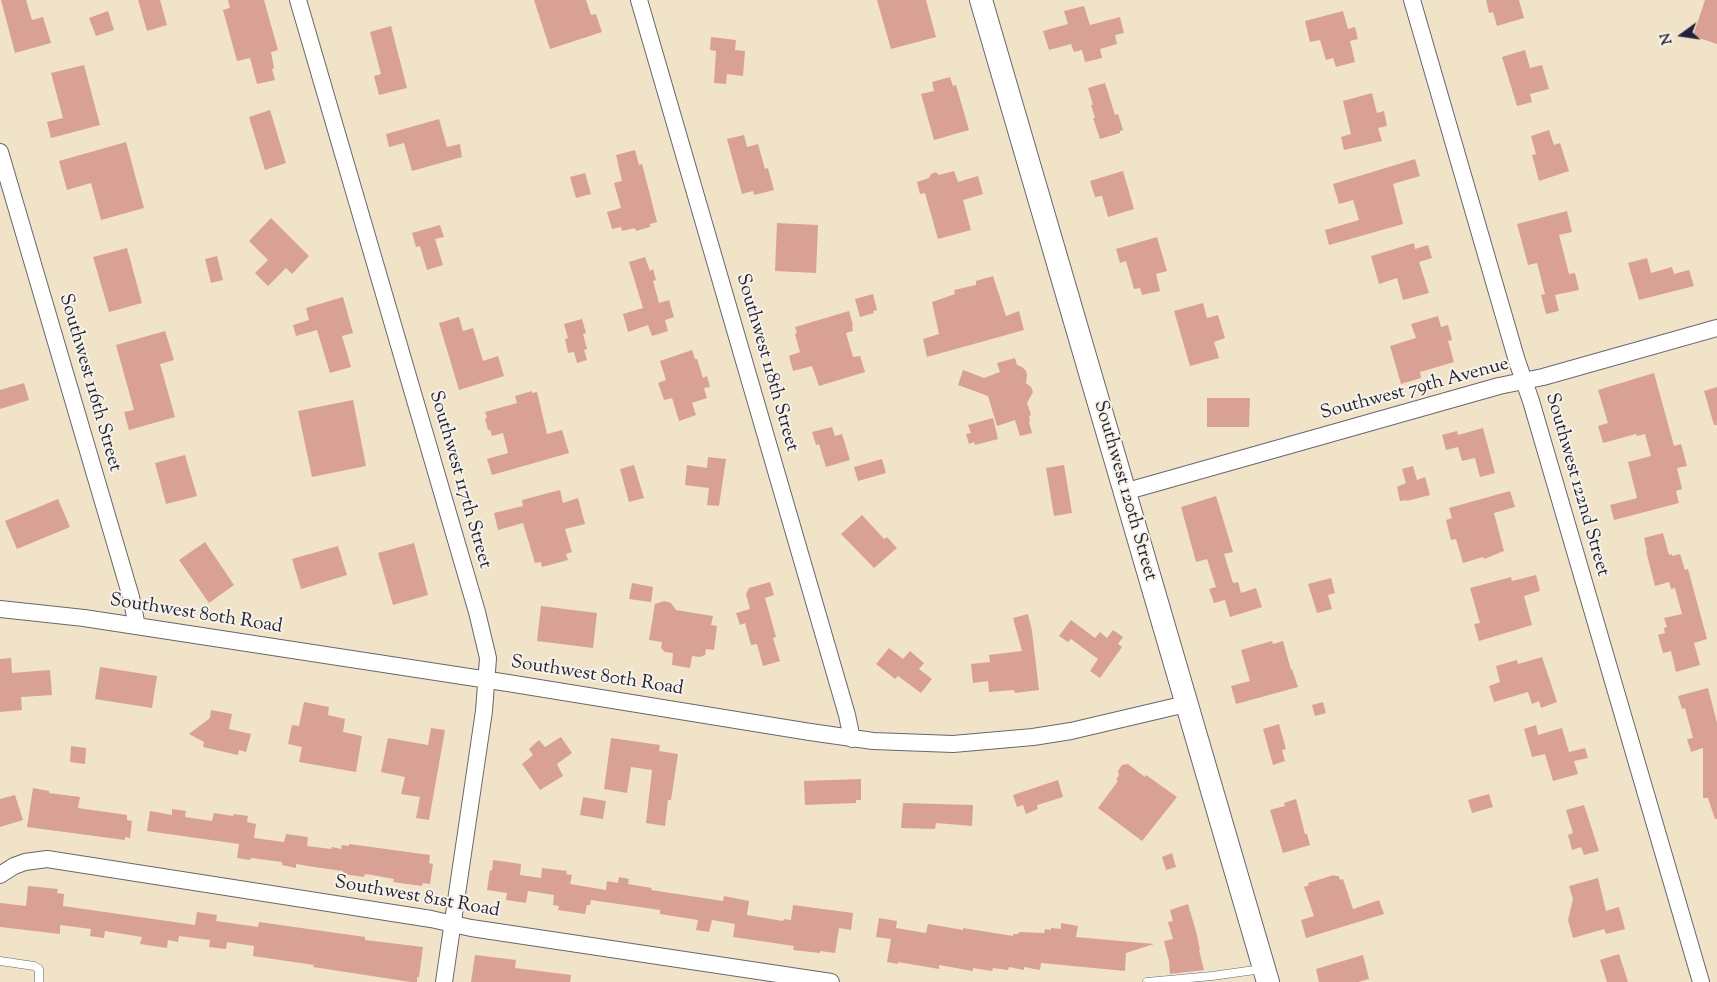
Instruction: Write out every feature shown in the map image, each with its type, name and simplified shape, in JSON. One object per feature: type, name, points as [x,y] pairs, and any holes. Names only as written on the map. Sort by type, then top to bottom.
[{"type":"street","name":"Southwest 117th Street","points":[[298,0],[477,612],[488,658],[484,711],[444,982]]},
{"type":"street","name":"Southwest 118th Street","points":[[639,0],[847,714],[852,738]]},
{"type":"street","name":"Southwest 120th Street","points":[[981,0],[1266,976]]},
{"type":"street","name":"Southwest 122nd Street","points":[[1412,0],[1701,982]]},
{"type":"street","name":"Southwest 116th Street","points":[[0,152],[138,626]]},
{"type":"street","name":"Southwest 79th Avenue","points":[[1124,492],[1499,386],[1543,377],[1717,328]]},
{"type":"street","name":"Southwest 80th Road","points":[[0,609],[54,614],[138,626],[487,679],[852,738],[922,744],[1006,740],[1071,732],[1186,704]]},
{"type":"street","name":"Southwest 81st Road","points":[[0,875],[14,866],[25,862],[47,860],[431,919],[452,925],[831,982]]},
{"type":"lane","points":[[0,961],[34,966],[38,969],[38,982]]},
{"type":"lane","points":[[1147,982],[1212,976],[1266,976]]},
{"type":"building","points":[[1,0],[26,0],[32,20],[43,17],[51,43],[15,53]]},
{"type":"building","points":[[138,0],[160,0],[167,25],[147,31]]},
{"type":"building","points":[[228,0],[264,0],[278,50],[271,52],[275,80],[257,84],[250,58],[237,61],[223,10],[230,8]]},
{"type":"building","points":[[534,0],[586,0],[591,15],[596,14],[602,32],[550,49]]},
{"type":"building","points":[[877,0],[926,0],[936,37],[891,49]]},
{"type":"building","points":[[1486,0],[1519,0],[1524,18],[1497,26],[1493,12],[1489,13]]},
{"type":"building","points":[[1705,0],[1717,0],[1717,44],[1693,36]]},
{"type":"building","points":[[1084,6],[1090,25],[1120,17],[1124,33],[1115,35],[1117,44],[1100,49],[1102,58],[1085,62],[1082,50],[1074,52],[1071,44],[1049,50],[1043,31],[1068,24],[1064,11]]},
{"type":"building","points":[[108,11],[114,30],[96,36],[89,18]]},
{"type":"building","points":[[1343,11],[1348,29],[1355,27],[1358,39],[1350,41],[1355,62],[1336,67],[1333,58],[1326,60],[1320,40],[1310,42],[1305,21]]},
{"type":"building","points":[[391,26],[407,88],[379,95],[374,76],[381,74],[370,32]]},
{"type":"building","points":[[711,37],[736,40],[735,50],[745,51],[743,76],[727,74],[726,84],[714,83],[716,51],[710,50]]},
{"type":"building","points":[[1525,50],[1530,68],[1542,65],[1549,89],[1530,94],[1532,102],[1517,106],[1502,57]]},
{"type":"building","points":[[84,65],[100,125],[51,138],[47,122],[63,118],[51,73]]},
{"type":"building","points":[[950,77],[953,86],[956,85],[969,130],[934,140],[921,94],[934,91],[932,82]]},
{"type":"building","points":[[1105,83],[1115,115],[1118,114],[1123,130],[1120,133],[1100,139],[1093,118],[1095,118],[1091,105],[1093,105],[1088,88]]},
{"type":"building","points":[[1372,93],[1377,113],[1384,111],[1387,126],[1378,128],[1382,141],[1344,150],[1341,137],[1351,134],[1343,101]]},
{"type":"building","points":[[270,110],[286,163],[265,170],[249,117]]},
{"type":"building","points":[[439,119],[447,147],[460,144],[462,157],[412,171],[404,143],[389,147],[386,134]]},
{"type":"building","points":[[1549,130],[1554,145],[1560,143],[1569,171],[1539,181],[1532,155],[1536,154],[1531,136]]},
{"type":"building","points":[[744,135],[747,147],[758,144],[765,169],[768,168],[774,190],[754,195],[753,191],[742,194],[727,139]]},
{"type":"building","points":[[126,142],[144,208],[101,220],[91,183],[67,190],[59,161]]},
{"type":"building","points":[[635,150],[639,165],[642,164],[657,222],[650,224],[650,227],[636,231],[635,228],[622,231],[621,227],[612,229],[607,212],[621,208],[614,183],[622,181],[616,155]]},
{"type":"building","points":[[1415,159],[1420,176],[1393,184],[1403,224],[1329,245],[1325,230],[1359,220],[1353,200],[1339,204],[1333,184]]},
{"type":"building","points":[[954,171],[958,182],[978,176],[983,194],[963,200],[971,230],[938,239],[925,193],[920,194],[917,182],[929,178],[931,174],[936,172],[939,175]]},
{"type":"building","points":[[1123,171],[1134,209],[1108,217],[1102,196],[1095,197],[1090,181]]},
{"type":"building","points":[[585,173],[591,194],[576,198],[570,177]]},
{"type":"building","points":[[1567,211],[1572,232],[1559,235],[1569,274],[1575,273],[1579,290],[1555,295],[1559,311],[1546,314],[1541,295],[1545,294],[1537,263],[1528,265],[1517,224]]},
{"type":"building","points":[[271,218],[309,256],[292,274],[286,268],[268,286],[255,273],[268,260],[249,241]]},
{"type":"building","points":[[777,223],[818,225],[816,273],[775,271]]},
{"type":"building","points":[[440,225],[444,237],[435,239],[443,265],[427,270],[420,246],[416,247],[412,233]]},
{"type":"building","points":[[1157,237],[1167,271],[1156,274],[1160,291],[1142,295],[1140,288],[1134,289],[1126,261],[1120,263],[1116,249]]},
{"type":"building","points":[[1414,243],[1415,249],[1428,245],[1432,258],[1419,262],[1429,293],[1403,300],[1397,278],[1379,284],[1371,256]]},
{"type":"building","points":[[127,248],[142,303],[109,312],[93,257]]},
{"type":"building","points":[[217,256],[223,280],[211,283],[205,259]]},
{"type":"building","points":[[645,257],[650,271],[653,269],[656,280],[653,281],[659,303],[669,300],[674,317],[665,320],[668,331],[652,336],[648,325],[628,332],[623,314],[643,308],[629,262]]},
{"type":"building","points":[[1647,258],[1651,273],[1672,267],[1674,274],[1689,270],[1694,286],[1639,300],[1628,263]]},
{"type":"building","points":[[993,276],[1006,316],[1019,311],[1024,330],[927,357],[923,339],[939,334],[932,302],[955,294],[954,290],[976,285],[976,281]]},
{"type":"building","points":[[873,294],[877,310],[873,311],[874,313],[860,317],[855,299]]},
{"type":"building","points":[[343,297],[353,333],[342,336],[351,367],[330,373],[317,330],[296,336],[293,325],[309,320],[306,308]]},
{"type":"building","points":[[1203,303],[1207,318],[1218,315],[1225,338],[1214,342],[1219,358],[1190,366],[1174,311]]},
{"type":"building","points":[[849,311],[853,331],[846,333],[853,357],[860,356],[865,372],[819,386],[812,366],[793,371],[789,356],[800,352],[795,327]]},
{"type":"building","points":[[1438,316],[1441,327],[1448,325],[1452,340],[1448,341],[1454,362],[1420,372],[1421,378],[1401,384],[1390,346],[1416,338],[1411,324]]},
{"type":"building","points":[[459,317],[463,331],[473,328],[483,361],[498,356],[504,376],[459,390],[439,323]]},
{"type":"building","points":[[582,319],[586,333],[583,334],[587,349],[584,350],[587,360],[577,363],[574,352],[568,353],[565,339],[568,338],[564,324]]},
{"type":"building","points":[[165,331],[174,360],[160,364],[175,417],[129,430],[124,412],[134,410],[116,345]]},
{"type":"building","points":[[692,350],[703,378],[707,376],[710,387],[704,388],[707,398],[692,403],[696,415],[679,421],[672,398],[664,400],[658,383],[666,380],[660,361]]},
{"type":"building","points":[[1015,358],[1017,365],[1026,371],[1026,383],[1033,392],[1027,403],[1031,415],[1029,416],[1029,422],[1032,433],[1020,436],[1015,420],[997,426],[988,396],[958,385],[963,370],[984,378],[1000,372],[997,363]]},
{"type":"building","points":[[1654,373],[1674,446],[1681,444],[1687,466],[1677,468],[1682,489],[1676,491],[1679,503],[1614,520],[1610,505],[1637,498],[1628,462],[1651,456],[1645,434],[1637,436],[1636,434],[1603,443],[1598,426],[1608,423],[1598,390]]},
{"type":"building","points":[[24,383],[29,400],[0,409],[0,390]]},
{"type":"building","points":[[1717,387],[1717,425],[1714,425],[1704,391]]},
{"type":"building","points":[[532,391],[532,393],[537,392],[547,434],[562,430],[569,453],[492,475],[487,459],[508,453],[503,433],[492,436],[490,430],[488,430],[485,412],[517,403],[515,396]]},
{"type":"building","points":[[1207,398],[1250,398],[1249,427],[1207,427]]},
{"type":"building","points":[[353,400],[366,466],[312,477],[298,411]]},
{"type":"building","points":[[993,418],[998,439],[975,445],[974,442],[969,444],[966,434],[971,433],[968,425]]},
{"type":"building","points":[[832,427],[835,436],[842,434],[850,460],[826,467],[819,444],[816,445],[812,432]]},
{"type":"building","points":[[1483,428],[1495,473],[1480,477],[1475,458],[1462,461],[1458,447],[1446,450],[1442,435],[1457,431],[1458,435]]},
{"type":"building","points":[[185,455],[197,496],[166,504],[155,463]]},
{"type":"building","points":[[708,457],[726,459],[719,506],[707,505],[709,488],[685,485],[687,465],[707,468]]},
{"type":"building","points":[[882,459],[886,473],[858,481],[854,467]]},
{"type":"building","points":[[634,465],[644,498],[629,502],[620,469]]},
{"type":"building","points":[[1064,465],[1072,513],[1054,516],[1046,468]]},
{"type":"building","points":[[1413,466],[1417,480],[1425,477],[1430,495],[1400,501],[1397,487],[1406,483],[1402,469]]},
{"type":"building","points":[[560,490],[563,503],[578,498],[585,524],[565,529],[572,552],[566,554],[568,560],[542,567],[541,562],[535,563],[523,523],[498,530],[494,513],[523,506],[522,500]]},
{"type":"building","points":[[1510,491],[1515,507],[1494,513],[1504,551],[1484,559],[1483,557],[1463,563],[1456,539],[1451,540],[1446,520],[1452,518],[1449,508]]},
{"type":"building","points":[[1216,496],[1233,552],[1224,554],[1233,583],[1238,582],[1241,593],[1256,588],[1262,607],[1230,617],[1225,600],[1214,603],[1209,589],[1216,587],[1207,559],[1196,562],[1181,507]]},
{"type":"building","points":[[58,499],[70,527],[17,549],[5,521]]},
{"type":"building","points":[[862,515],[884,539],[887,537],[897,548],[874,568],[841,534]]},
{"type":"building","points":[[1663,533],[1669,555],[1680,554],[1685,570],[1688,569],[1707,639],[1694,643],[1700,665],[1676,672],[1671,651],[1663,653],[1658,635],[1665,633],[1664,628],[1667,627],[1664,618],[1682,614],[1675,588],[1671,589],[1669,582],[1655,586],[1644,538]]},
{"type":"building","points":[[205,542],[234,585],[209,603],[179,560]]},
{"type":"building","points":[[414,543],[428,595],[393,605],[378,553]]},
{"type":"building","points":[[338,546],[347,575],[301,589],[292,559]]},
{"type":"building","points":[[1536,575],[1540,591],[1524,596],[1532,625],[1479,641],[1474,624],[1480,623],[1470,588],[1511,577],[1512,581]]},
{"type":"building","points":[[1331,578],[1335,593],[1328,595],[1332,609],[1317,613],[1308,584]]},
{"type":"building","points":[[770,582],[774,595],[765,598],[776,637],[773,638],[780,661],[763,666],[757,644],[751,645],[745,623],[740,625],[736,613],[750,609],[746,594],[749,588]]},
{"type":"building","points":[[632,583],[653,587],[651,602],[629,599]]},
{"type":"building","points":[[664,601],[671,603],[676,610],[713,616],[711,625],[717,626],[714,650],[706,649],[705,655],[700,657],[692,656],[690,668],[672,665],[673,653],[665,652],[661,648],[662,642],[649,640],[655,604]]},
{"type":"building","points":[[541,606],[597,613],[593,648],[537,641]]},
{"type":"building","points":[[1028,614],[1032,631],[1039,690],[1015,693],[1014,690],[989,692],[988,681],[973,683],[971,664],[990,662],[989,655],[1022,651],[1013,618]]},
{"type":"building","points":[[1071,620],[1095,638],[1100,632],[1107,638],[1113,630],[1123,637],[1118,644],[1122,647],[1100,678],[1090,671],[1098,659],[1071,639],[1068,642],[1059,636]]},
{"type":"building","points":[[1272,641],[1273,644],[1283,641],[1298,687],[1236,704],[1231,686],[1250,681],[1241,650]]},
{"type":"building","points":[[889,648],[903,659],[910,651],[924,663],[919,669],[932,679],[921,693],[898,676],[895,679],[876,664]]},
{"type":"building","points":[[1542,657],[1557,702],[1541,708],[1539,701],[1532,704],[1528,692],[1494,702],[1489,686],[1500,682],[1496,666],[1517,660],[1518,664]]},
{"type":"building","points":[[11,658],[12,673],[50,670],[52,695],[21,697],[22,710],[0,712],[0,659]]},
{"type":"building","points":[[100,667],[157,676],[152,708],[95,699]]},
{"type":"building","points":[[1708,688],[1717,723],[1717,819],[1715,819],[1708,798],[1703,798],[1703,748],[1691,752],[1687,739],[1693,738],[1685,708],[1682,709],[1678,696]]},
{"type":"building","points":[[304,702],[329,707],[328,715],[345,719],[343,732],[362,736],[356,772],[299,762],[302,747],[288,744],[292,725],[299,726]]},
{"type":"building","points":[[1323,702],[1326,713],[1315,716],[1312,705]]},
{"type":"building","points":[[211,710],[232,714],[229,729],[251,734],[246,752],[239,750],[238,755],[203,747],[204,742],[189,734],[210,718]]},
{"type":"building","points":[[1279,724],[1286,749],[1282,750],[1285,761],[1273,765],[1263,729]]},
{"type":"building","points":[[1536,725],[1538,735],[1562,728],[1569,752],[1585,748],[1588,758],[1574,761],[1578,774],[1553,781],[1545,754],[1532,757],[1524,729]]},
{"type":"building","points":[[431,728],[445,730],[429,820],[416,818],[420,797],[401,794],[405,777],[381,772],[388,738],[428,745]]},
{"type":"building","points":[[561,737],[572,753],[557,764],[563,776],[540,790],[522,764],[533,755],[529,749],[539,740],[545,747]]},
{"type":"building","points":[[611,738],[660,745],[659,751],[678,754],[671,800],[668,800],[665,826],[646,823],[652,770],[631,767],[627,793],[604,789]]},
{"type":"building","points":[[71,746],[86,748],[85,764],[70,762]]},
{"type":"building","points":[[1128,764],[1177,797],[1142,841],[1098,808],[1118,781],[1116,779],[1119,776],[1118,771],[1122,765]]},
{"type":"building","points":[[861,779],[861,800],[856,800],[856,803],[805,805],[804,781]]},
{"type":"building","points":[[1058,780],[1063,797],[1037,805],[1038,809],[1026,814],[1023,805],[1017,807],[1013,795]]},
{"type":"building","points":[[33,788],[49,791],[49,793],[80,797],[78,808],[127,815],[127,820],[132,821],[130,838],[125,837],[125,840],[27,827]]},
{"type":"building","points":[[1489,794],[1493,807],[1472,813],[1468,800]]},
{"type":"building","points":[[15,795],[23,820],[0,827],[0,799]]},
{"type":"building","points":[[583,797],[606,801],[603,819],[580,815]]},
{"type":"building","points":[[1296,799],[1305,834],[1307,834],[1310,845],[1283,853],[1270,810],[1285,806],[1284,803]]},
{"type":"building","points":[[903,803],[973,805],[972,826],[936,823],[935,829],[901,828]]},
{"type":"building","points":[[1584,805],[1599,851],[1584,855],[1581,847],[1572,850],[1568,835],[1573,833],[1566,810]]},
{"type":"building","points":[[172,809],[186,811],[185,817],[212,821],[214,813],[248,816],[247,822],[256,824],[254,838],[284,842],[286,834],[308,837],[307,846],[341,849],[342,845],[349,846],[349,844],[430,855],[429,863],[433,864],[430,884],[423,883],[422,886],[393,882],[394,879],[372,875],[365,874],[364,877],[343,874],[343,871],[296,864],[296,868],[282,865],[282,862],[237,858],[239,844],[147,831],[150,811],[172,815]]},
{"type":"building","points":[[1172,853],[1176,867],[1166,870],[1162,857]]},
{"type":"building","points":[[493,860],[521,864],[520,875],[541,878],[542,868],[567,871],[566,874],[572,875],[570,884],[606,890],[607,881],[618,883],[619,877],[629,879],[628,884],[652,888],[651,890],[723,901],[724,896],[749,901],[747,915],[783,921],[784,919],[791,920],[793,905],[853,913],[851,930],[839,928],[835,953],[820,951],[820,953],[793,950],[794,946],[733,937],[735,924],[712,920],[709,932],[696,930],[698,920],[660,914],[660,910],[591,900],[590,905],[587,905],[585,914],[558,910],[559,906],[553,905],[554,895],[528,891],[526,903],[506,900],[507,893],[487,890]]},
{"type":"building","points":[[1334,875],[1339,876],[1340,880],[1343,879],[1353,909],[1379,900],[1384,914],[1306,938],[1301,920],[1314,916],[1304,887],[1309,885],[1308,883]]},
{"type":"building","points":[[1598,878],[1606,911],[1619,907],[1625,929],[1606,934],[1604,929],[1573,938],[1568,920],[1573,899],[1569,886]]},
{"type":"building","points":[[28,886],[58,889],[57,893],[64,894],[63,906],[195,925],[197,912],[217,915],[216,921],[258,927],[259,922],[365,937],[365,940],[423,947],[419,977],[417,977],[417,982],[411,982],[313,967],[314,965],[253,956],[254,946],[227,942],[226,949],[209,947],[210,940],[179,936],[178,942],[168,940],[167,948],[140,944],[142,937],[105,931],[104,938],[90,936],[91,929],[60,925],[60,934],[0,927],[0,903],[26,906]]},
{"type":"building","points":[[1188,904],[1204,970],[1170,974],[1164,941],[1173,939],[1168,922],[1173,921],[1170,910]]},
{"type":"building","points":[[879,918],[897,921],[896,928],[926,933],[928,924],[1013,936],[1013,934],[1018,934],[1019,932],[1044,933],[1045,929],[1061,929],[1061,923],[1078,926],[1076,937],[1154,944],[1126,953],[1125,971],[1041,963],[1040,970],[1024,967],[1024,970],[1009,967],[1008,970],[993,968],[992,971],[973,968],[973,971],[939,965],[939,969],[887,962],[891,939],[876,937]]},
{"type":"building","points":[[1619,954],[1628,982],[1607,982],[1600,960]]},
{"type":"building","points":[[475,955],[516,960],[515,968],[571,975],[570,982],[471,982]]},
{"type":"building","points":[[1363,955],[1369,979],[1358,982],[1319,982],[1316,969]]}]
